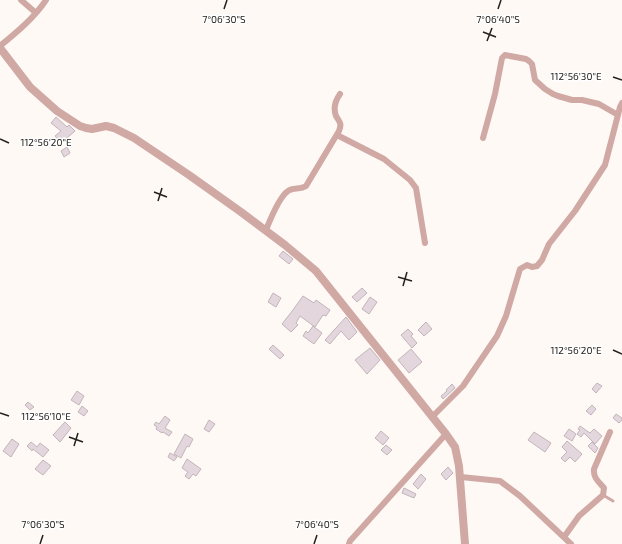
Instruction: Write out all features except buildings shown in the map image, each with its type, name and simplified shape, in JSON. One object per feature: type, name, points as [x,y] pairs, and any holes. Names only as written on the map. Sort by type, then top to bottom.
[{"type":"street","points":[[21,0],[36,13]]},
{"type":"street","points":[[46,0],[18,32],[0,47],[30,87],[57,111],[80,126],[92,129],[106,126],[114,128],[134,138],[266,230],[286,245],[316,272],[455,447],[460,477],[465,544]]},
{"type":"street","points":[[483,138],[495,94],[502,58],[505,55],[526,59],[529,61],[532,64],[534,76],[537,82],[553,94],[572,100],[582,100],[599,104],[618,115]]},
{"type":"street","points":[[266,230],[276,208],[286,192],[306,186],[337,135],[341,126],[336,115],[335,101],[340,94]]},
{"type":"street","points":[[432,417],[463,386],[497,336],[506,316],[520,269],[527,265],[532,267],[537,266],[542,260],[549,244],[575,211],[605,165],[622,103]]},
{"type":"street","points":[[337,135],[384,159],[410,180],[416,188],[425,243]]},
{"type":"street","points":[[564,537],[579,516],[603,494],[604,488],[594,476],[594,469],[610,432]]},
{"type":"street","points":[[349,544],[350,541],[446,434]]},
{"type":"street","points":[[460,477],[500,481],[520,496],[571,544]]},
{"type":"lane","points":[[603,494],[613,501]]}]
